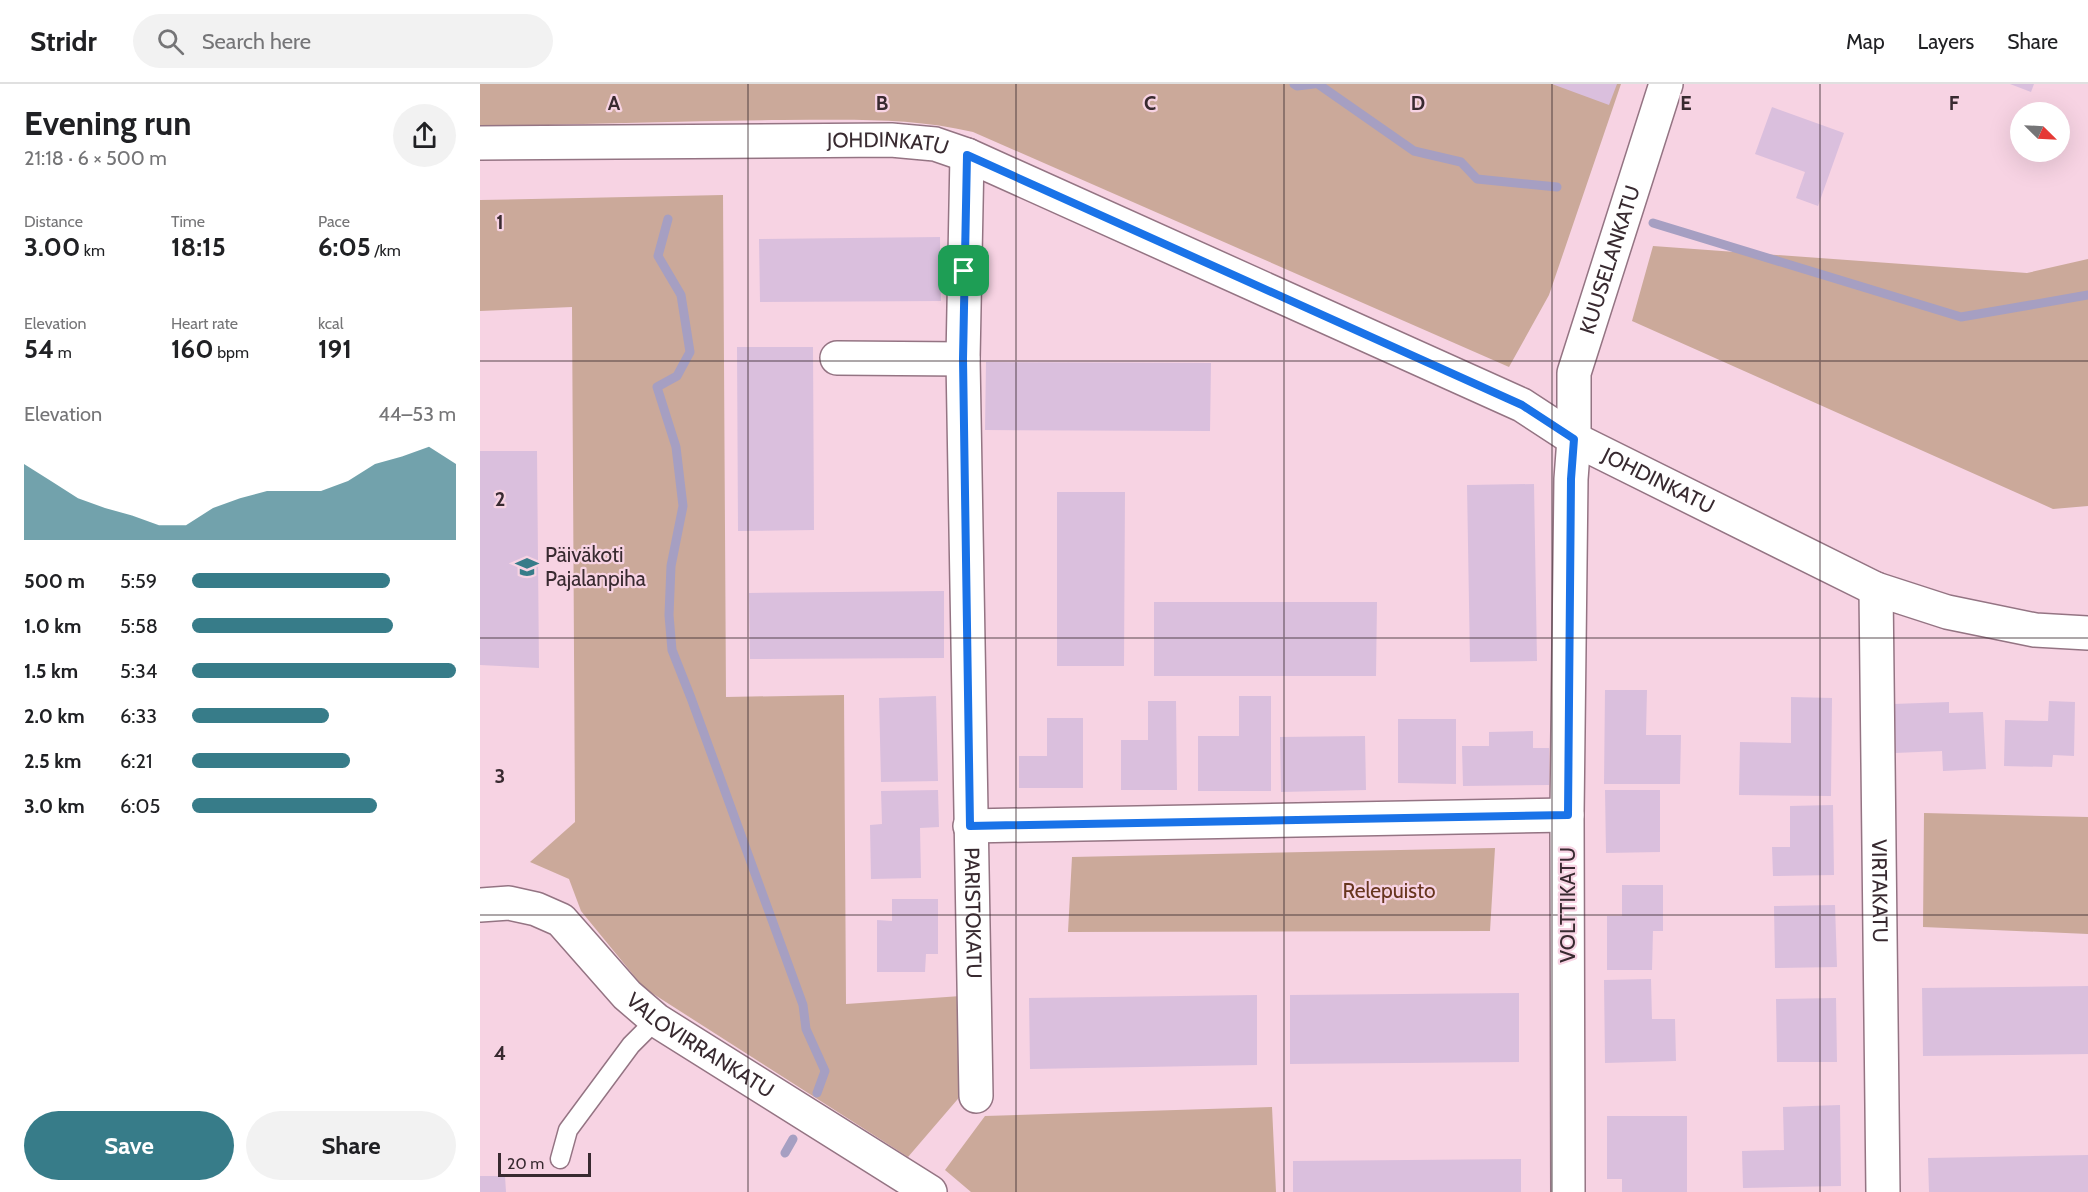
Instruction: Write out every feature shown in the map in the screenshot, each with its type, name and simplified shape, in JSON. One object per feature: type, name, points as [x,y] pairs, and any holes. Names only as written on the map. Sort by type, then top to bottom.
[{"type":"street","name":"KUUSELANKATU","points":[[1574,439],[1574,373],[1666,84]]},
{"type":"street","name":"JOHDINKATU","points":[[480,143],[891,140],[935,144],[967,155],[1522,405],[1574,439],[1876,589],[1947,612],[2035,630],[2088,633]]},
{"type":"street","name":"PARISTOKATU","points":[[967,155],[963,359],[976,1096]]},
{"type":"street","points":[[837,358],[963,359]]},
{"type":"street","name":"VOLTTIKATU","points":[[1569,1192],[1568,815],[1570,514],[1574,439]]},
{"type":"street","name":"VIRTAKATU","points":[[1876,589],[1883,1192]]},
{"type":"street","points":[[970,826],[1568,815]]},
{"type":"street","name":"VALOVIRRANKATU","points":[[480,905],[508,903],[536,909],[561,920],[627,995],[656,1020],[930,1192]]},
{"type":"lane","points":[[560,1160],[568,1130],[631,1045],[656,1020]]},
{"type":"green space","points":[[480,84],[1621,84],[1549,295],[1509,367],[973,132],[925,124],[854,120],[480,127]]},
{"type":"green space","points":[[723,195],[726,697],[844,695],[846,1004],[961,996],[963,1093],[908,1157],[644,988],[581,911],[569,879],[530,862],[575,822],[572,307],[480,311],[480,200]]},
{"type":"green space","points":[[1653,246],[2027,273],[2088,259],[2088,506],[2053,509],[1632,321]]},
{"type":"green space","points":[[1924,813],[2088,817],[2088,934],[1923,927]]},
{"type":"green space","name":"Relepuisto","points":[[1495,848],[1490,931],[1068,932],[1072,857]]},
{"type":"green space","points":[[1272,1107],[1276,1192],[971,1192],[945,1170],[985,1116]]},
{"type":"building","points":[[1552,84],[1617,84],[1609,105]]},
{"type":"building","points":[[2010,84],[2034,84],[2031,92]]},
{"type":"building","points":[[1772,107],[1844,133],[1818,206],[1796,198],[1805,172],[1755,154]]},
{"type":"building","points":[[940,237],[941,301],[760,302],[759,239]]},
{"type":"building","points":[[737,347],[813,347],[814,530],[738,531]]},
{"type":"building","points":[[986,362],[1211,363],[1210,431],[985,430]]},
{"type":"building","points":[[480,451],[537,451],[539,668],[480,665]]},
{"type":"building","points":[[1534,484],[1537,661],[1470,662],[1467,485]]},
{"type":"building","points":[[1057,492],[1125,492],[1124,666],[1057,666]]},
{"type":"building","points":[[944,591],[944,658],[750,659],[749,593]]},
{"type":"building","points":[[1154,602],[1377,602],[1376,676],[1154,676]]},
{"type":"building","points":[[1605,690],[1647,690],[1646,735],[1681,735],[1680,784],[1604,784]]},
{"type":"building","points":[[936,696],[938,781],[881,782],[879,698]]},
{"type":"building","points":[[1239,696],[1271,696],[1271,791],[1198,791],[1198,736],[1239,736]]},
{"type":"building","points":[[1791,697],[1832,698],[1831,796],[1739,795],[1740,742],[1791,743]]},
{"type":"building","points":[[1148,701],[1176,701],[1177,790],[1121,790],[1121,740],[1148,740]]},
{"type":"building","points":[[2049,701],[2075,702],[2074,756],[2053,755],[2052,767],[2004,766],[2005,720],[2048,721]]},
{"type":"building","points":[[1949,702],[1949,713],[1983,712],[1986,769],[1943,771],[1942,751],[1895,753],[1893,704]]},
{"type":"building","points":[[1047,718],[1083,718],[1083,788],[1019,788],[1019,756],[1047,756]]},
{"type":"building","points":[[1398,719],[1456,719],[1456,784],[1398,783]]},
{"type":"building","points":[[1533,731],[1533,748],[1549,748],[1549,785],[1463,786],[1462,746],[1489,746],[1489,732]]},
{"type":"building","points":[[1365,736],[1366,790],[1281,792],[1280,737]]},
{"type":"building","points":[[938,790],[939,827],[920,828],[921,878],[871,879],[870,825],[882,824],[881,791]]},
{"type":"building","points":[[1605,790],[1660,790],[1660,852],[1606,853]]},
{"type":"building","points":[[1833,805],[1834,875],[1773,876],[1772,847],[1790,847],[1790,806]]},
{"type":"building","points":[[1622,885],[1663,885],[1663,931],[1653,931],[1652,970],[1607,970],[1607,916],[1622,916]]},
{"type":"building","points":[[892,899],[938,899],[938,954],[926,954],[925,972],[877,972],[877,920],[892,921]]},
{"type":"building","points":[[1835,905],[1837,967],[1775,968],[1774,906]]},
{"type":"building","points":[[1651,979],[1652,1019],[1675,1019],[1676,1061],[1605,1063],[1604,980]]},
{"type":"building","points":[[2088,986],[2088,1054],[1923,1056],[1922,988]]},
{"type":"building","points":[[1519,993],[1519,1062],[1290,1064],[1290,995]]},
{"type":"building","points":[[1257,995],[1257,1065],[1030,1069],[1029,998]]},
{"type":"building","points":[[1836,998],[1837,1062],[1777,1062],[1776,999]]},
{"type":"building","points":[[1840,1105],[1841,1186],[1743,1188],[1742,1151],[1784,1150],[1783,1107]]},
{"type":"building","points":[[1607,1116],[1687,1116],[1687,1192],[1622,1192],[1622,1179],[1607,1179]]},
{"type":"building","points":[[2088,1155],[2088,1192],[1929,1192],[1928,1158]]},
{"type":"building","points":[[1521,1159],[1521,1192],[1293,1192],[1293,1161]]},
{"type":"building","points":[[480,1176],[505,1176],[506,1192],[480,1192]]},
{"type":"waterway","points":[[1294,84],[1297,86],[1314,84]]},
{"type":"waterway","points":[[1318,84],[1414,151],[1461,162],[1477,179],[1557,187]]},
{"type":"waterway","points":[[668,219],[658,256],[681,295],[690,352],[677,376],[657,387],[676,447],[683,506],[671,566],[669,615],[672,650],[803,1005],[806,1029],[825,1071],[817,1093]]},
{"type":"waterway","points":[[1653,223],[1961,317],[2088,295]]},
{"type":"waterway","points":[[785,1153],[793,1139]]},
{"type":"place","name":"Päiväkoti Pajalanpiha","points":[[527,567]]},
{"type":"route","points":[[967,155],[1522,405],[1574,439],[1571,479],[1568,815],[970,826],[963,359],[964,271],[967,155]]}]
